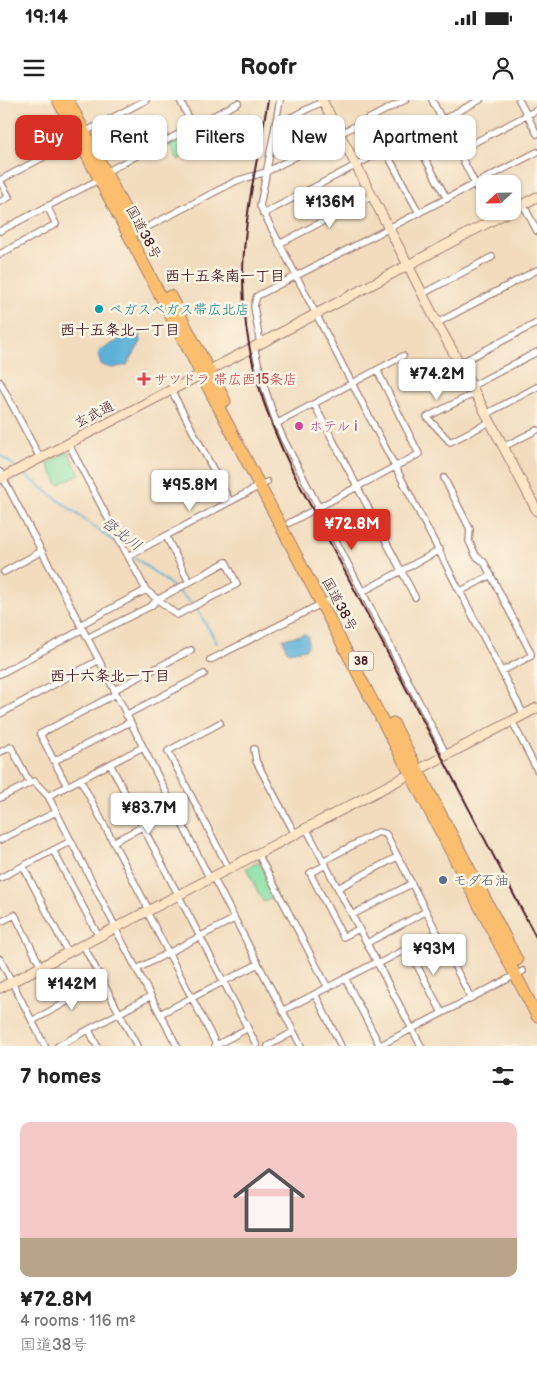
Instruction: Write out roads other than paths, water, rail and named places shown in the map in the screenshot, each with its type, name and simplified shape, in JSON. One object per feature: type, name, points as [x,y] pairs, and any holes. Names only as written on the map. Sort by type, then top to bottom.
[{"type":"highway","name":"国道38号","points":[[58,100],[68,115]]},
{"type":"highway","name":"国道38号","points":[[68,100],[74,115]]},
{"type":"highway","name":"国道38号","points":[[82,135],[519,973],[537,1016]]},
{"type":"highway","name":"国道38号","points":[[264,483],[288,523],[326,601]]},
{"type":"highway","name":"国道38号","points":[[519,973],[537,999]]},
{"type":"street","points":[[82,135],[146,100]]},
{"type":"street","points":[[180,100],[188,115]]},
{"type":"street","points":[[277,115],[280,100]]},
{"type":"street","points":[[345,131],[405,100]]},
{"type":"street","points":[[432,100],[440,115]]},
{"type":"street","points":[[452,115],[480,100]]},
{"type":"street","points":[[520,100],[537,134]]},
{"type":"street","points":[[295,115],[324,101],[331,115]]},
{"type":"street","points":[[216,115],[238,103]]},
{"type":"street","points":[[476,142],[537,110]]},
{"type":"street","points":[[273,135],[260,206],[524,715]]},
{"type":"street","points":[[0,231],[177,136]]},
{"type":"street","points":[[345,144],[537,512]]},
{"type":"street","points":[[447,756],[276,424],[265,389],[257,345],[254,306],[257,296],[537,152]]},
{"type":"street","points":[[0,202],[9,197],[0,180],[36,160]]},
{"type":"street","points":[[133,234],[236,181],[266,172],[289,160]]},
{"type":"street","points":[[264,214],[366,160]]},
{"type":"street","points":[[390,160],[418,214]]},
{"type":"street","points":[[426,160],[447,199]]},
{"type":"street","points":[[463,160],[475,184]]},
{"type":"street","points":[[279,244],[372,196]]},
{"type":"street","name":"玄武通","points":[[521,206],[537,197]]},
{"type":"street","points":[[524,204],[537,231]]},
{"type":"street","points":[[0,254],[56,224],[47,206]]},
{"type":"street","name":"玄武通","points":[[1,476],[40,458],[316,314],[408,265],[483,220]]},
{"type":"street","points":[[422,294],[492,257]]},
{"type":"street","points":[[437,323],[537,270]]},
{"type":"street","points":[[460,363],[537,322]]},
{"type":"street","points":[[537,352],[427,417],[450,442],[537,387]]},
{"type":"street","points":[[276,424],[403,356]]},
{"type":"street","points":[[288,523],[419,454],[377,370]]},
{"type":"street","points":[[0,382],[40,458]]},
{"type":"street","points":[[171,390],[230,501]]},
{"type":"street","points":[[314,404],[415,597]]},
{"type":"street","points":[[503,447],[537,430]]},
{"type":"street","points":[[68,443],[146,590],[157,600],[177,615],[237,584],[226,562],[157,600],[151,606],[88,638]]},
{"type":"street","points":[[1,476],[88,638],[174,810],[234,919],[300,1046]]},
{"type":"street","points":[[444,478],[470,529],[469,541],[476,556],[484,562],[531,653],[531,656],[502,671]]},
{"type":"street","points":[[128,556],[264,483]]},
{"type":"street","points":[[166,536],[189,582]]},
{"type":"street","points":[[362,592],[440,550]]},
{"type":"street","points":[[4,572],[42,552]]},
{"type":"street","points":[[461,591],[491,575]]},
{"type":"street","points":[[0,674],[146,590]]},
{"type":"street","points":[[210,660],[326,601]]},
{"type":"street","points":[[67,786],[40,734],[191,650]]},
{"type":"street","points":[[0,713],[99,660]]},
{"type":"street","points":[[126,715],[204,674]]},
{"type":"street","points":[[0,988],[537,708]]},
{"type":"street","points":[[512,721],[537,770]]},
{"type":"street","points":[[54,761],[130,722]]},
{"type":"street","points":[[220,723],[168,750],[229,869]]},
{"type":"street","points":[[0,752],[11,747],[30,783]]},
{"type":"street","points":[[48,796],[143,747]]},
{"type":"street","points":[[254,748],[256,761],[295,834]]},
{"type":"street","points":[[110,764],[257,1046]]},
{"type":"street","points":[[80,779],[216,1046],[248,1028]]},
{"type":"street","points":[[0,798],[34,781],[48,796],[177,1046]]},
{"type":"street","points":[[113,842],[174,810]]},
{"type":"street","points":[[0,840],[56,812]]},
{"type":"street","points":[[306,828],[421,1046]]},
{"type":"street","points":[[359,929],[343,937],[310,874],[378,832],[386,834],[471,998]]},
{"type":"street","points":[[0,878],[71,841]]},
{"type":"street","points":[[53,850],[99,937]]},
{"type":"street","points":[[258,854],[328,988]]},
{"type":"street","points":[[338,888],[397,857]]},
{"type":"street","points":[[23,866],[68,953]]},
{"type":"street","points":[[352,915],[411,884]]},
{"type":"street","points":[[366,943],[426,912]]},
{"type":"street","points":[[0,922],[14,914],[41,967]]},
{"type":"street","points":[[137,969],[234,919]]},
{"type":"street","points":[[282,1011],[436,933]]},
{"type":"street","points":[[83,945],[137,1046]]},
{"type":"street","points":[[408,948],[442,1013]]},
{"type":"street","points":[[0,959],[45,1046]]},
{"type":"street","points":[[160,1014],[258,964]]},
{"type":"street","points":[[345,978],[380,1046],[519,973]]},
{"type":"street","points":[[32,1021],[103,982]]},
{"type":"street","points":[[315,994],[341,1046]]},
{"type":"street","points":[[58,1046],[151,996]]},
{"type":"street","points":[[88,1030],[97,1046]]},
{"type":"street","points":[[268,1046],[293,1032]]},
{"type":"water","points":[[135,332],[140,335],[141,342],[127,365],[112,368],[101,365],[98,355],[100,350]]},
{"type":"water","points":[[305,634],[308,636],[308,646],[306,649],[289,652],[286,649],[283,639]]},
{"type":"waterway","name":"啓北川","points":[[0,455],[16,467]]},
{"type":"waterway","name":"啓北川","points":[[21,472],[121,547]]},
{"type":"waterway","name":"啓北川","points":[[133,556],[196,607],[217,643]]},
{"type":"railway","points":[[268,100],[249,208],[243,273],[246,326],[250,352],[264,402],[272,426],[294,474],[537,939]]},
{"type":"place","name":"ベガスベガス帯広北店","points":[[99,309]]},
{"type":"place","name":"サツドラ 帯広西15条店","points":[[144,379]]},
{"type":"place","name":"ホテル i","points":[[299,426]]},
{"type":"place","name":"モダ石油","points":[[443,880]]},
{"type":"district","name":"西十五条南一丁目","points":[[225,276]]},
{"type":"district","name":"西十五条北一丁目","points":[[120,330]]},
{"type":"district","name":"西十六条北一丁目","points":[[110,676]]}]
